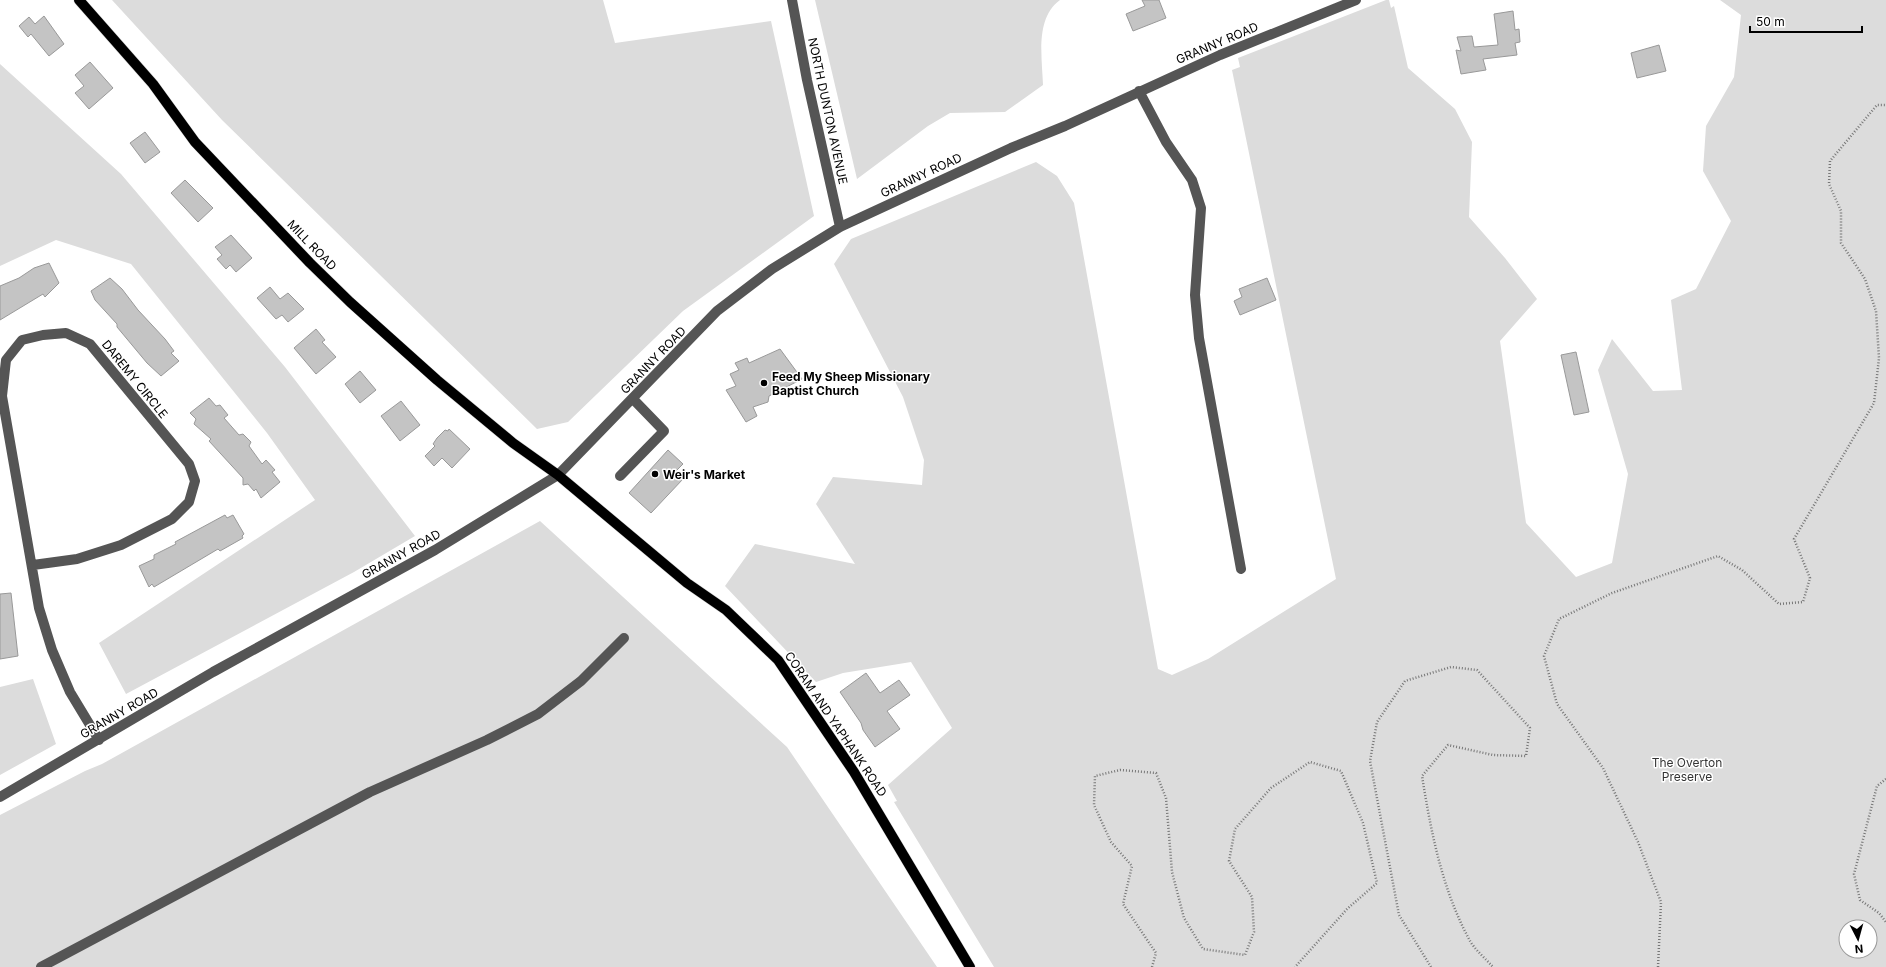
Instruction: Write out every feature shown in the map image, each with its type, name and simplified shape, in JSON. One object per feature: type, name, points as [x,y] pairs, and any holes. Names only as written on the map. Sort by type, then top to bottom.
[{"type":"main road","name":"MILL ROAD","points":[[79,0],[153,84],[195,142],[310,263],[350,302],[437,380],[513,443],[558,475]]},
{"type":"main road","name":"CORAM AND YAPHANK ROAD","points":[[558,475],[687,582],[726,610],[778,660],[858,779],[970,967]]},
{"type":"street","name":"NORTH DUNTON AVENUE","points":[[792,0],[807,80],[840,227]]},
{"type":"street","name":"GRANNY ROAD","points":[[0,797],[213,672],[436,550],[558,475],[633,399],[717,310],[772,269],[840,227],[1011,148],[1065,126],[1220,55],[1356,0]]},
{"type":"street","points":[[1139,92],[1166,142],[1192,180],[1201,208],[1195,295],[1199,338],[1242,569]]},
{"type":"street","name":"DAREMY CIRCLE","points":[[33,565],[77,559],[121,545],[172,519],[189,502],[195,481],[188,464],[90,344],[66,333],[42,334],[22,340],[6,360],[2,396],[33,565],[39,608],[52,650],[70,692],[99,740]]},
{"type":"street","points":[[620,476],[664,431],[633,399]]},
{"type":"street","points":[[41,967],[370,792],[487,740],[538,714],[580,681],[624,638]]},
{"type":"path","points":[[1658,967],[1661,902],[1638,842],[1603,768],[1557,704],[1544,656],[1559,620],[1612,593],[1718,556],[1742,570],[1779,604],[1803,602],[1810,578],[1794,539],[1874,403],[1879,358],[1876,311],[1865,279],[1841,243],[1842,211],[1829,184],[1830,161],[1877,105],[1886,106]]},
{"type":"path","points":[[1431,967],[1399,915],[1370,761],[1377,722],[1405,681],[1451,667],[1477,670],[1530,728],[1526,756],[1493,755],[1448,745],[1422,776],[1429,820],[1446,886],[1470,940],[1493,967]]},
{"type":"path","points":[[1152,967],[1156,953],[1123,904],[1132,866],[1111,842],[1094,805],[1095,776],[1120,770],[1156,773],[1166,798],[1172,872],[1184,918],[1202,949],[1245,955],[1254,932],[1252,897],[1229,861],[1235,829],[1271,788],[1310,762],[1341,771],[1363,823],[1377,883],[1347,909],[1295,967]]},
{"type":"path","points":[[1886,779],[1877,786],[1854,874],[1860,900],[1879,913],[1886,922]]},
{"type":"green space","points":[[112,0],[603,0],[615,43],[771,21],[814,216],[683,311],[568,422],[537,429],[222,120]]},
{"type":"green space","points":[[815,0],[1060,0],[1052,8],[1043,27],[1041,51],[1043,85],[1005,112],[950,113],[928,126],[857,179]]},
{"type":"green space","name":"The Overton Preserve","points":[[1386,0],[1389,0],[1391,8],[1394,6],[1408,68],[1455,109],[1472,142],[1469,217],[1505,258],[1537,299],[1500,341],[1526,523],[1576,577],[1612,563],[1628,474],[1598,370],[1612,339],[1653,391],[1682,390],[1671,300],[1696,289],[1731,221],[1703,171],[1706,126],[1734,77],[1741,15],[1720,0],[1886,0],[1886,967],[994,967],[894,802],[897,801],[888,785],[952,728],[911,662],[843,673],[816,682],[725,586],[755,544],[855,564],[816,504],[833,477],[922,485],[924,460],[903,397],[834,264],[851,239],[1036,162],[1057,176],[1074,203],[1158,669],[1172,675],[1208,659],[1336,579],[1232,70],[1240,67],[1238,58]]},
{"type":"green space","points":[[0,64],[121,174],[285,367],[415,536],[354,572],[126,694],[99,643],[315,500],[267,433],[131,264],[56,240],[0,266]]},
{"type":"green space","points":[[540,521],[787,747],[937,967],[0,967],[0,815],[85,771],[102,764]]},
{"type":"green space","points":[[33,679],[56,744],[0,775],[0,687]]},
{"type":"building","points":[[1142,0],[1159,0],[1166,18],[1133,31],[1126,14],[1145,6]]},
{"type":"building","points":[[1513,11],[1515,30],[1519,29],[1520,42],[1515,43],[1517,55],[1483,59],[1486,70],[1461,74],[1456,50],[1461,51],[1457,37],[1472,36],[1474,47],[1498,45],[1494,14]]},
{"type":"building","points":[[44,16],[64,44],[49,56],[31,34],[28,37],[19,26],[29,17],[35,24]]},
{"type":"building","points":[[1659,45],[1666,71],[1637,78],[1631,53]]},
{"type":"building","points":[[90,62],[113,88],[89,109],[75,93],[84,86],[75,75]]},
{"type":"building","points":[[145,132],[160,152],[145,163],[130,143]]},
{"type":"building","points":[[185,180],[213,208],[198,222],[171,193]]},
{"type":"building","points":[[231,235],[252,258],[236,272],[230,265],[226,269],[217,259],[222,255],[215,247]]},
{"type":"building","points":[[49,263],[59,283],[45,297],[43,294],[0,320],[0,286],[19,278],[34,268]]},
{"type":"building","points":[[110,278],[122,289],[138,310],[174,351],[171,353],[179,361],[161,376],[147,363],[117,327],[117,324],[95,300],[91,291]]},
{"type":"building","points":[[1267,278],[1276,300],[1240,315],[1234,301],[1242,297],[1239,289]]},
{"type":"building","points":[[270,287],[280,299],[288,293],[304,309],[288,322],[282,315],[276,319],[257,298]]},
{"type":"building","points":[[316,329],[325,340],[322,342],[336,357],[316,374],[294,348]]},
{"type":"building","name":"Feed My Sheep Missionary Baptist Church","points":[[780,349],[802,379],[769,396],[768,402],[753,407],[757,416],[746,422],[726,390],[736,386],[730,374],[739,370],[735,363],[747,358],[749,363]]},
{"type":"building","points":[[1576,352],[1589,412],[1574,415],[1561,355]]},
{"type":"building","points":[[360,371],[376,390],[360,403],[345,384]]},
{"type":"building","points":[[209,398],[216,406],[220,405],[228,415],[224,418],[239,435],[243,434],[251,442],[249,446],[262,464],[266,460],[275,470],[272,472],[280,482],[261,498],[256,489],[254,491],[248,484],[243,485],[243,478],[209,441],[211,439],[194,424],[196,419],[190,413]]},
{"type":"building","points":[[401,401],[420,425],[400,441],[381,416]]},
{"type":"building","points":[[449,429],[470,449],[452,468],[442,458],[434,466],[425,456],[435,446],[433,444],[437,438],[445,430],[448,431]]},
{"type":"building","points":[[668,450],[683,464],[675,472],[683,479],[651,513],[629,493]]},
{"type":"building","points":[[225,515],[227,518],[233,515],[244,534],[242,536],[243,538],[220,551],[218,549],[154,587],[152,584],[149,587],[139,566],[154,559],[154,555],[176,544],[175,542]]},
{"type":"building","points":[[11,593],[18,656],[0,659],[0,594]]},
{"type":"building","points":[[866,673],[880,693],[899,680],[910,695],[887,711],[900,729],[875,747],[840,692]]},
{"type":"place","name":"Feed My Sheep Missionary Baptist Church","points":[[764,383]]},
{"type":"place","name":"Weir's Market","points":[[655,474]]}]
